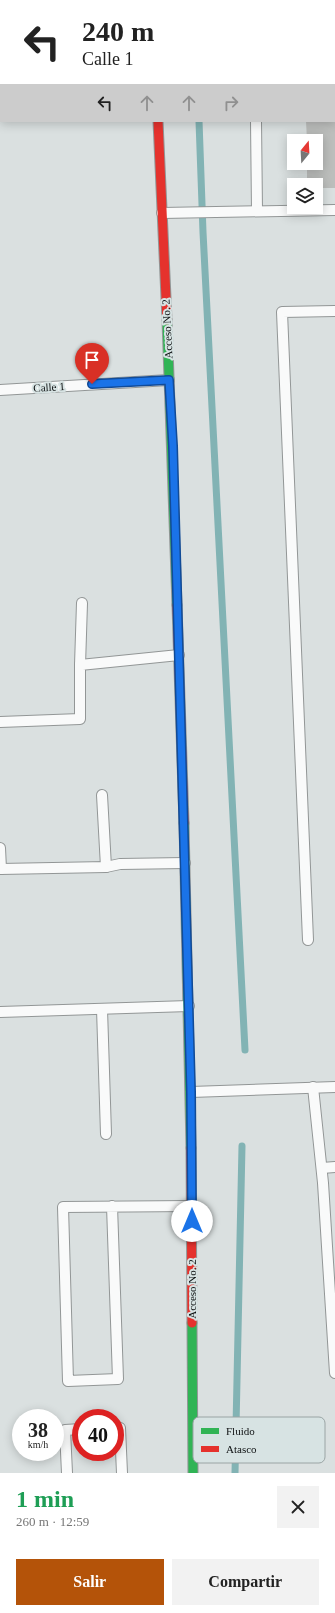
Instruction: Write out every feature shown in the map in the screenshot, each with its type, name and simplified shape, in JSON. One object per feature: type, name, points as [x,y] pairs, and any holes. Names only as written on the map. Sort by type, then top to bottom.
[{"type":"street","name":"Acceso No. 2","points":[[158,122],[179,655],[189,1006],[192,1206],[193,1473]]},
{"type":"lane","points":[[256,122],[257,211]]},
{"type":"lane","points":[[162,213],[335,210]]},
{"type":"lane","points":[[308,940],[282,312],[335,311]]},
{"type":"lane","name":"Calle 1","points":[[0,390],[169,380]]},
{"type":"lane","points":[[0,722],[80,719],[82,603]]},
{"type":"lane","points":[[80,665],[179,655]]},
{"type":"lane","points":[[102,796],[106,867]]},
{"type":"lane","points":[[0,848],[1,869],[106,867],[120,864],[185,863]]},
{"type":"lane","points":[[0,1012],[189,1006]]},
{"type":"lane","points":[[102,1008],[106,1134]]},
{"type":"lane","points":[[313,1087],[322,1168],[335,1373]]},
{"type":"lane","points":[[191,1092],[335,1087]]},
{"type":"lane","points":[[322,1168],[335,1167]]},
{"type":"lane","points":[[112,1206],[118,1380],[68,1381],[63,1206],[112,1206],[192,1206]]},
{"type":"lane","points":[[67,1473],[65,1430],[72,1430]]},
{"type":"lane","points":[[121,1461],[122,1473]]},
{"type":"building","points":[[306,122],[335,122],[335,188],[323,188],[323,178],[307,178],[307,170],[323,170],[323,134],[307,134]]},
{"type":"waterway","points":[[199,122],[203,232],[245,1050]]},
{"type":"waterway","points":[[236,1417],[242,1146]]},
{"type":"waterway","points":[[235,1463],[235,1473]]},
{"type":"traffic: fast","points":[[167,320],[177,605]]},
{"type":"traffic: fast","points":[[184,823],[191,1148]]},
{"type":"traffic: fast","points":[[192,1323],[193,1473]]},
{"type":"traffic: jam","points":[[158,122],[167,320]]},
{"type":"traffic: jam","points":[[177,605],[184,823]]},
{"type":"traffic: jam","points":[[191,1148],[192,1323]]},
{"type":"route","points":[[92,384],[169,380],[173,446],[191,1092],[192,1221]]}]
